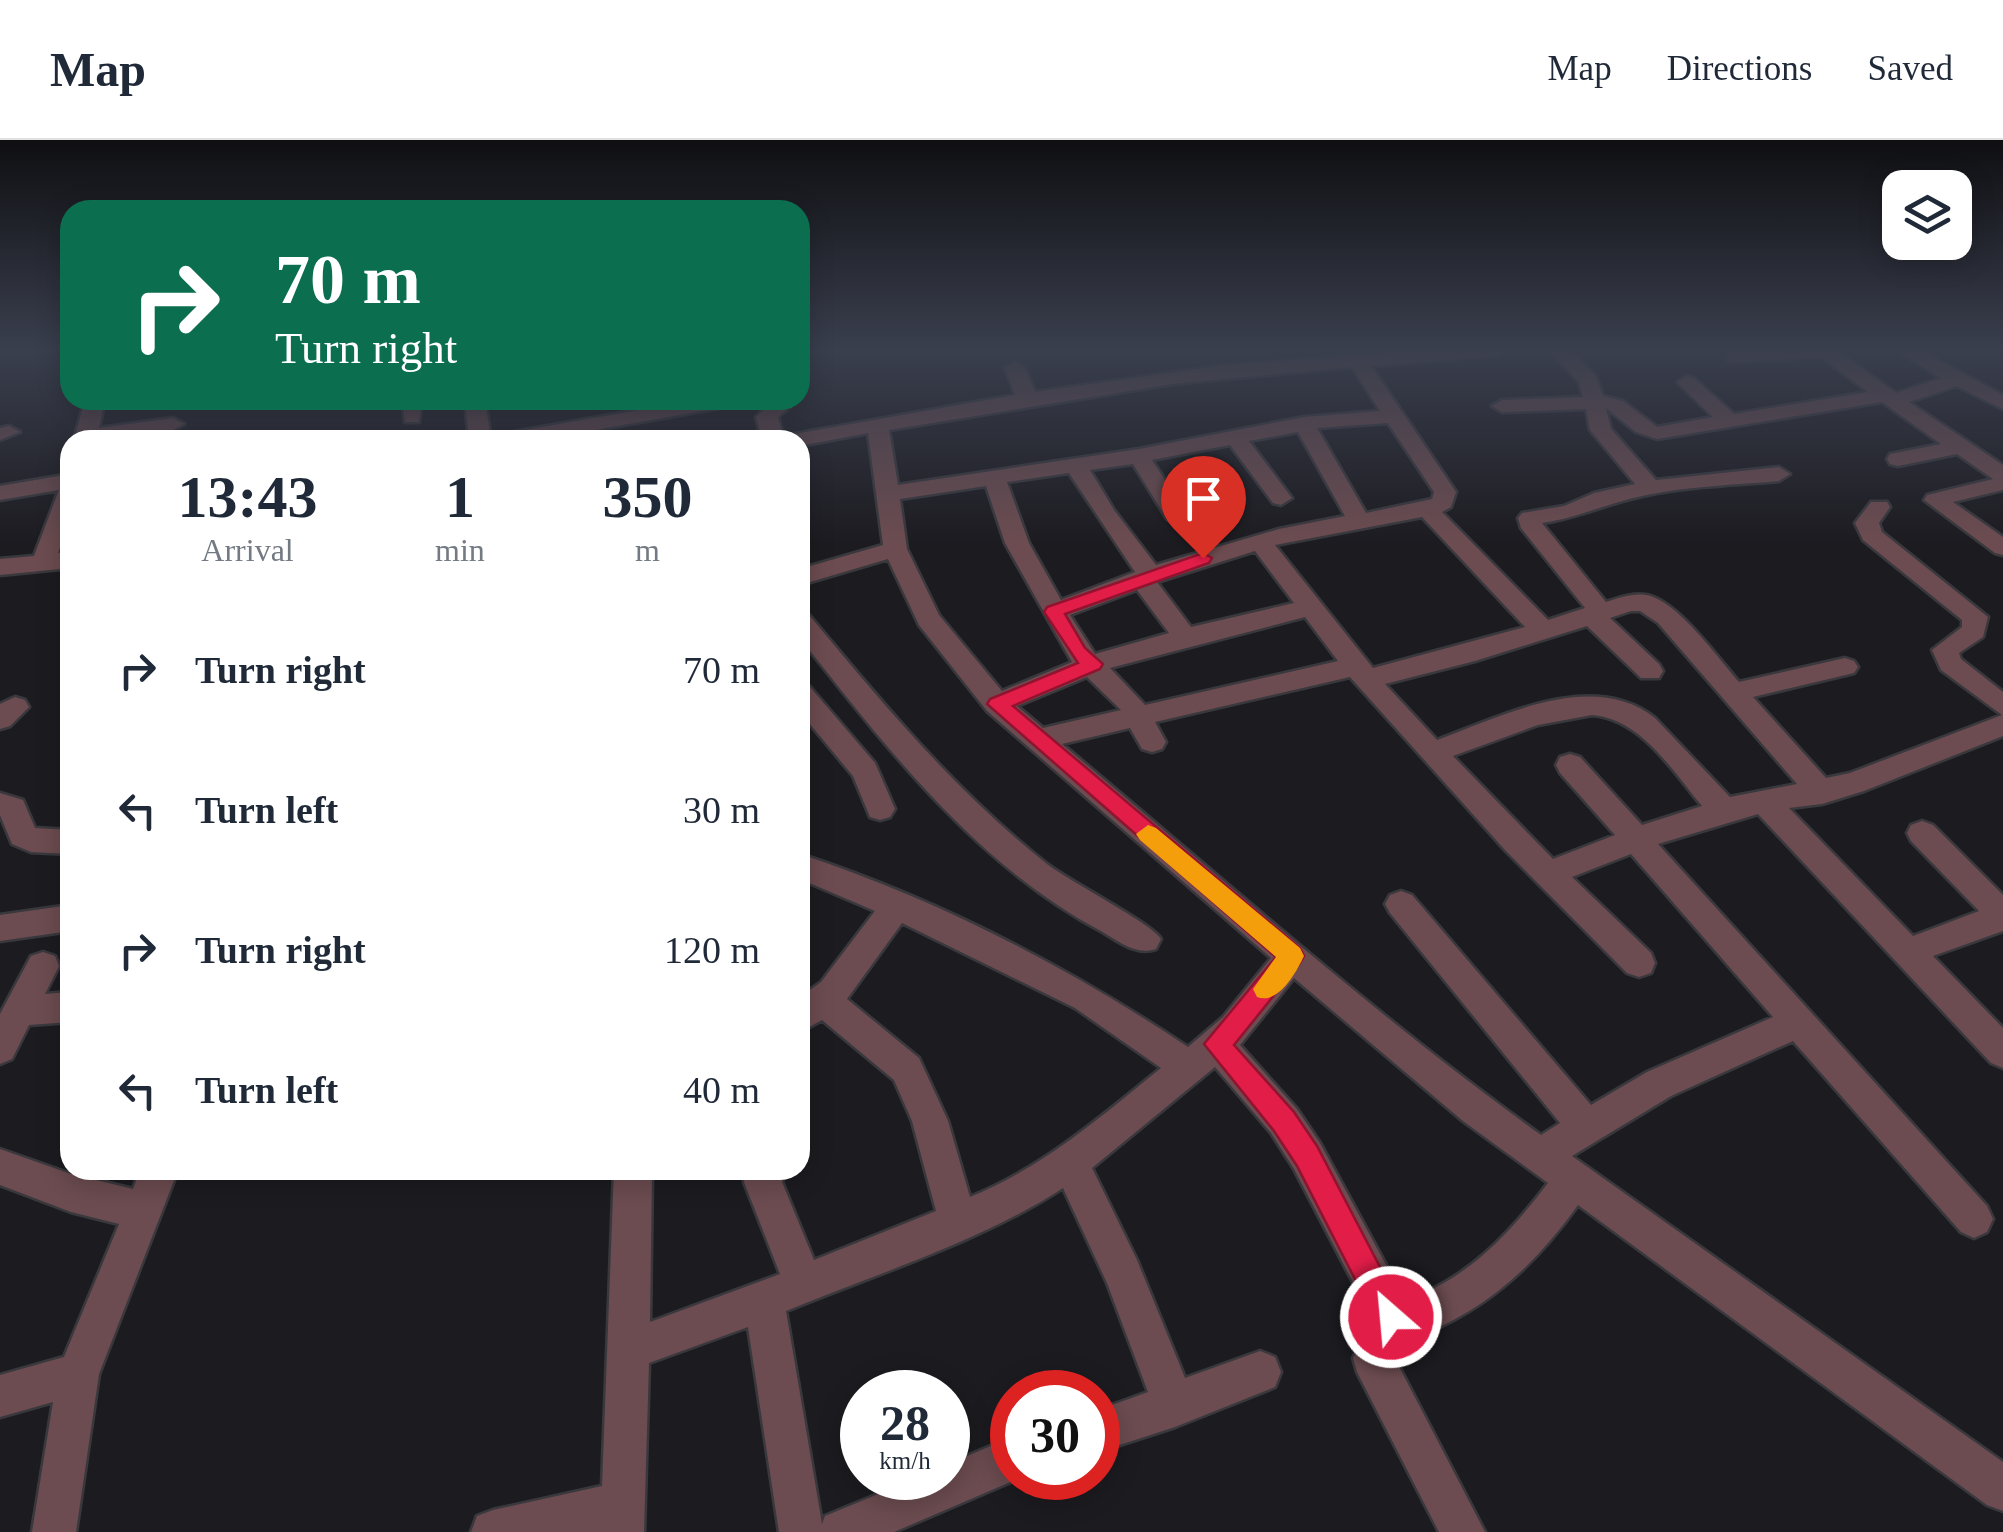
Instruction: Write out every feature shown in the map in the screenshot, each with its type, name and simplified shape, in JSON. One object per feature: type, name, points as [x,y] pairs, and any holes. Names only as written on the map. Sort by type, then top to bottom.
[{"type":"street","points":[[115,430],[174,414]]},
{"type":"street","points":[[575,426],[647,414]]},
{"type":"street","points":[[810,438],[947,414]]},
{"type":"street","points":[[1596,414],[1601,430],[1650,488]]},
{"type":"street","points":[[1627,414],[1651,432],[1789,414]]},
{"type":"street","points":[[1722,414],[1732,423]]},
{"type":"street","points":[[1913,414],[2003,475]]},
{"type":"street","points":[[886,494],[1138,456],[1304,424],[1397,416],[1446,492],[1443,502],[1427,509],[1260,542],[1054,612]]},
{"type":"street","points":[[1304,424],[1359,521]]},
{"type":"street","points":[[878,425],[895,549],[928,619],[997,704],[1476,1109],[2003,1488]]},
{"type":"street","points":[[1236,439],[1281,498]]},
{"type":"street","points":[[1898,459],[1960,447]]},
{"type":"street","points":[[1138,456],[1176,514]]},
{"type":"street","points":[[1076,466],[1104,513],[1149,573],[1142,579]]},
{"type":"street","points":[[1650,671],[1596,614],[1528,520],[1650,488],[1779,474]]},
{"type":"street","points":[[995,479],[1017,543],[1078,653],[1118,688],[1145,730]]},
{"type":"street","points":[[0,493],[60,483]]},
{"type":"street","points":[[2003,483],[1935,500],[2003,548]]},
{"type":"street","points":[[1879,507],[1867,523],[1870,535],[1974,617],[1974,631],[1945,650],[1950,664],[2003,706]]},
{"type":"street","points":[[1427,509],[1542,630]]},
{"type":"street","points":[[43,563],[60,517]]},
{"type":"street","points":[[1260,542],[1362,672],[1433,752],[1546,874],[1639,963]]},
{"type":"street","points":[[810,574],[895,549]]},
{"type":"street","points":[[0,567],[60,561]]},
{"type":"street","points":[[1142,579],[1184,637]]},
{"type":"street","points":[[1038,739],[1145,730],[1362,672],[1466,655],[1638,602],[1655,606],[1822,792]]},
{"type":"street","points":[[997,704],[1093,664],[1184,637],[1311,607]]},
{"type":"street","points":[[810,633],[930,776],[1032,871],[1081,907],[1145,939]]},
{"type":"street","points":[[810,672],[833,662]]},
{"type":"street","points":[[1735,692],[1845,667]]},
{"type":"street","points":[[1433,752],[1544,715],[1607,703],[1634,715],[1724,810]]},
{"type":"street","points":[[810,706],[865,771],[880,809]]},
{"type":"street","points":[[1546,874],[1724,810],[1822,792],[2003,725]]},
{"type":"street","points":[[1570,765],[1974,1219]]},
{"type":"street","points":[[1764,801],[2003,1052]]},
{"type":"street","points":[[0,804],[13,808],[23,836],[60,842]]},
{"type":"street","points":[[1906,952],[1994,921],[1997,914],[1995,907],[1922,833]]},
{"type":"street","points":[[810,870],[897,906],[1203,1056],[1284,1122],[1307,1156],[1388,1306],[1390,1325],[1374,1358],[1378,1372],[1463,1532]]},
{"type":"street","points":[[1401,904],[1586,1127]]},
{"type":"street","points":[[897,906],[812,1009],[908,1069],[930,1121],[959,1222]]},
{"type":"street","points":[[0,928],[60,919]]},
{"type":"street","points":[[629,1350],[764,1301],[1014,1198],[1070,1163],[1203,1056],[1235,1028],[1292,956]]},
{"type":"street","points":[[0,1048],[43,966]]},
{"type":"street","points":[[22,1011],[60,1008]]},
{"type":"street","points":[[1541,1155],[1660,1084],[1800,1022]]},
{"type":"street","points":[[1070,1163],[1123,1274],[1175,1406]]},
{"type":"street","points":[[0,1167],[72,1193],[143,1211]]},
{"type":"street","points":[[1390,1325],[1429,1315],[1458,1300],[1496,1272],[1534,1234],[1574,1179]]},
{"type":"street","points":[[54,1532],[78,1374],[155,1180]]},
{"type":"street","points":[[492,1532],[623,1518],[633,1180]]},
{"type":"street","points":[[763,1180],[804,1285]]},
{"type":"street","points":[[764,1301],[801,1532]]},
{"type":"street","points":[[1120,1424],[1260,1372]]},
{"type":"street","points":[[0,1396],[78,1374]]},
{"type":"street","points":[[842,1532],[990,1468]]},
{"type":"slow traffic","points":[[1148,834],[1292,956],[1266,989]]},
{"type":"route","points":[[1203,558],[1054,612],[1078,653],[1093,664],[997,704],[1292,956],[1235,1028],[1217,1044],[1284,1122],[1307,1156],[1391,1317]]}]
